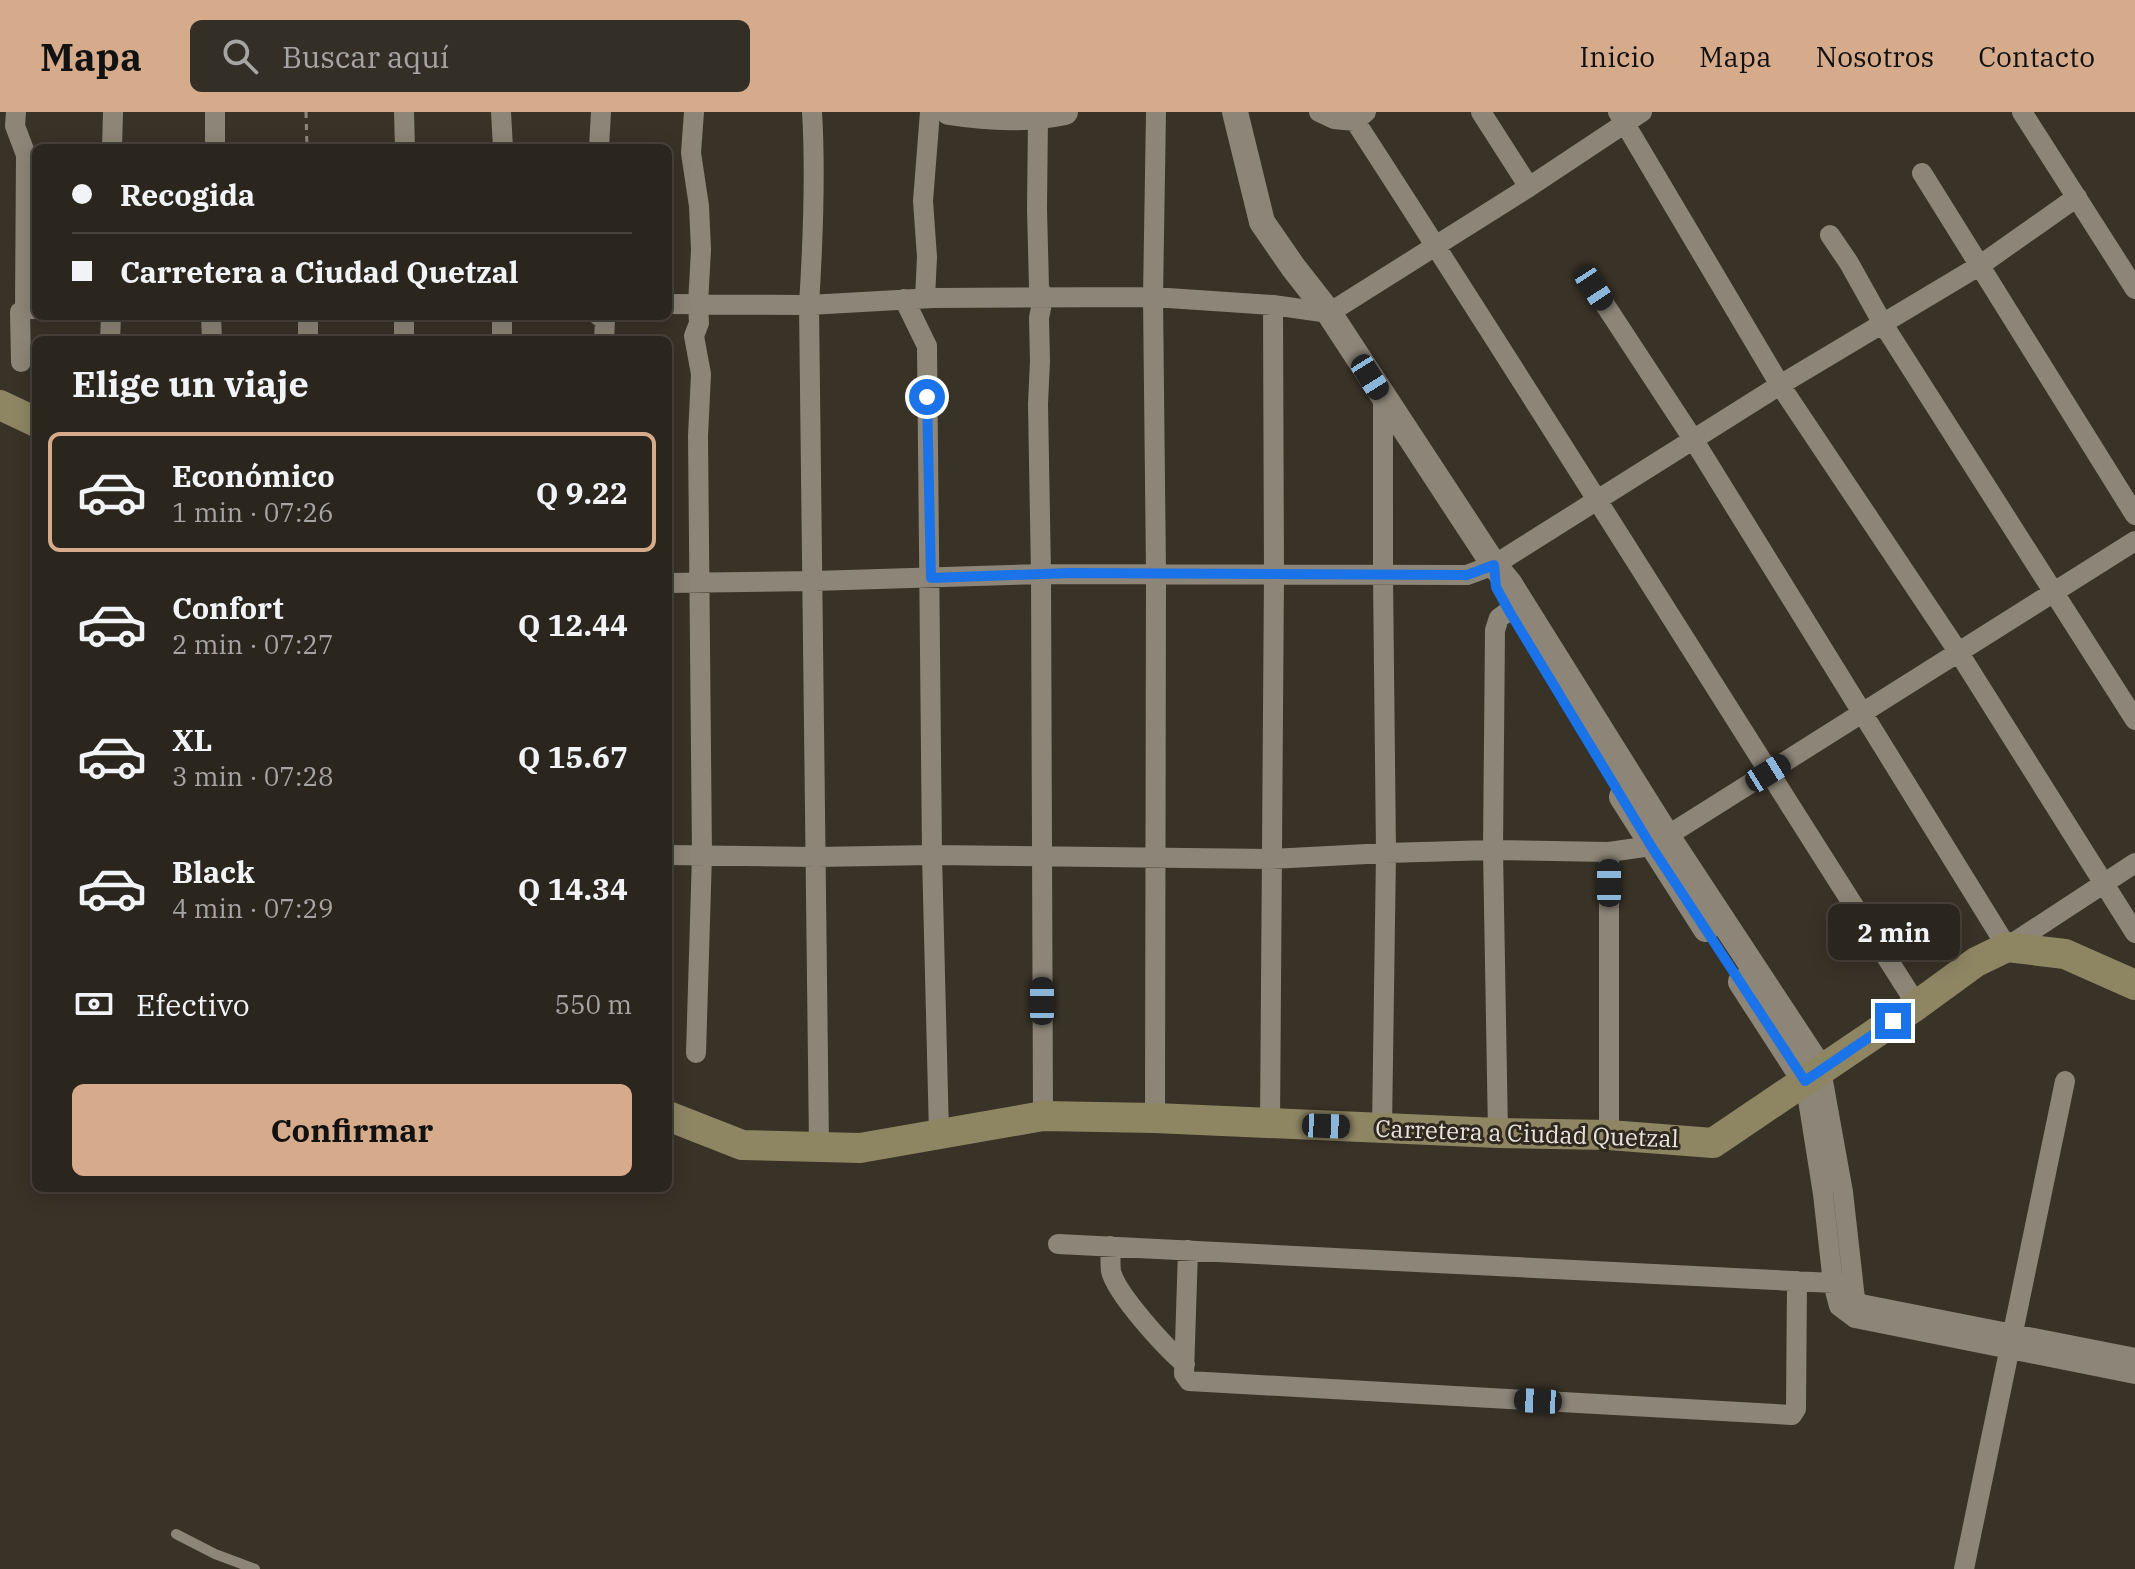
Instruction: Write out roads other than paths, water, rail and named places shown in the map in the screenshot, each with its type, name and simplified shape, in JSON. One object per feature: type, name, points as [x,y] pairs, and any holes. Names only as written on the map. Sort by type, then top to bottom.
[{"type":"main road","points":[[0,405],[32,420]]},
{"type":"main road","points":[[2007,947],[2065,954],[2135,985]]},
{"type":"main road","name":"Carretera a Ciudad Quetzal","points":[[672,1118],[742,1145],[819,1147],[860,1148],[1043,1116],[1609,1135],[1713,1143],[1976,962],[2007,947]]},
{"type":"street","points":[[16,112],[15,126],[26,155],[31,309],[20,312],[21,362]]},
{"type":"street","points":[[112,144],[113,112]]},
{"type":"street","points":[[215,112],[215,144]]},
{"type":"street","points":[[404,112],[405,144]]},
{"type":"street","points":[[501,112],[503,144]]},
{"type":"street","points":[[599,144],[601,112]]},
{"type":"street","points":[[694,112],[691,153],[699,206],[701,250],[699,323],[694,336],[701,374],[698,436],[702,855],[696,1053]]},
{"type":"street","points":[[812,112],[815,151],[809,305],[819,1147]]},
{"type":"street","points":[[930,112],[923,201],[927,257],[915,299],[927,346],[932,855],[939,1134]]},
{"type":"street","points":[[1155,1118],[1153,297],[1156,112]]},
{"type":"street","points":[[1235,112],[1262,222],[1329,313],[1494,565],[1496,587],[1515,606],[1659,841],[1813,1076],[1833,1193],[1843,1284],[1839,1306],[1855,1318],[2135,1358]]},
{"type":"street","points":[[1481,112],[1529,187]]},
{"type":"street","points":[[2022,112],[2135,289]]},
{"type":"street","points":[[965,113],[1056,114],[1037,209],[1039,287],[1043,298],[1039,318],[1038,404],[1043,1116]]},
{"type":"street","points":[[1340,115],[1435,245],[1917,1005]]},
{"type":"street","points":[[672,304],[809,305],[915,299],[1153,297],[1273,305],[1329,313],[1529,187],[1628,116],[1780,385],[1959,653],[2135,933]]},
{"type":"street","points":[[1922,173],[2135,515]]},
{"type":"street","points":[[672,583],[1041,574],[1467,575],[1494,565],[1780,385],[1979,266],[2077,197]]},
{"type":"street","points":[[1830,235],[1883,324],[2135,720]]},
{"type":"street","points":[[1594,288],[1693,439],[2007,947],[2135,863]]},
{"type":"street","points":[[1270,1124],[1273,305]]},
{"type":"street","points":[[1382,1128],[1386,853],[1383,399]]},
{"type":"street","points":[[672,855],[1271,859],[1493,850],[1609,852],[1659,841],[2135,541]]},
{"type":"street","points":[[1498,1133],[1493,850],[1495,630],[1499,618],[1515,606]]},
{"type":"street","points":[[1609,852],[1609,1135]]},
{"type":"street","points":[[1964,1569],[2065,1081]]},
{"type":"street","points":[[1058,1244],[1843,1284]]},
{"type":"street","points":[[1110,1246],[1111,1274],[1126,1301],[1171,1353],[1185,1364]]},
{"type":"street","points":[[1188,1250],[1184,1374],[1189,1381],[1792,1415],[1796,1409],[1797,1281]]},
{"type":"street","points":[[2011,1341],[2135,1374]]},
{"type":"lane","points":[[176,1534],[215,1554],[255,1569]]}]
